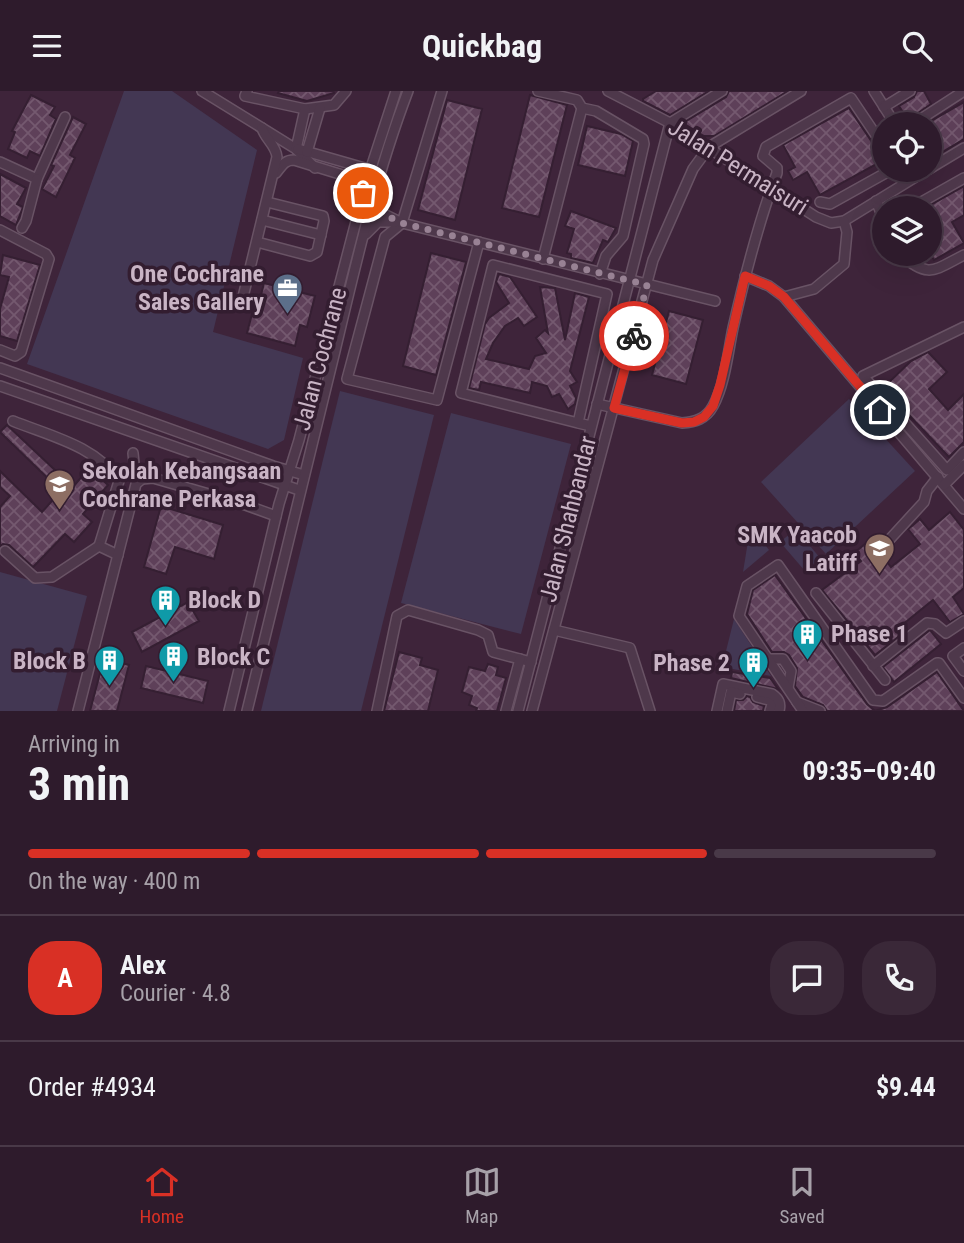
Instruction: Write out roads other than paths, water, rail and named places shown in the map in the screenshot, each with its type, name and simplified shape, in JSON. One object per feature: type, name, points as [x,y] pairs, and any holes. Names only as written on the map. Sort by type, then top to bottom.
[{"type":"street","points":[[202,91],[296,149],[315,168]]},
{"type":"street","points":[[247,91],[245,96],[305,109],[334,106],[346,91]]},
{"type":"street","name":"Jalan Cochrane","points":[[229,711],[276,516],[366,183],[396,91]]},
{"type":"street","name":"Jalan Cochrane","points":[[247,711],[299,490],[380,173],[408,91]]},
{"type":"street","points":[[442,91],[402,223],[385,237],[348,379],[437,400],[479,242]]},
{"type":"street","points":[[538,91],[577,100],[582,108],[596,111],[643,139],[623,236],[606,256],[600,274]]},
{"type":"street","name":"Jalan Permaisuri","points":[[608,91],[623,93],[816,217],[831,223],[844,221]]},
{"type":"street","points":[[670,123],[722,91]]},
{"type":"street","points":[[709,147],[802,91]]},
{"type":"street","points":[[874,91],[887,112]]},
{"type":"street","points":[[884,107],[910,91]]},
{"type":"street","points":[[932,112],[964,91]]},
{"type":"street","points":[[597,404],[682,423],[694,422],[704,417],[713,406],[720,385],[745,276],[777,168],[763,156],[766,147],[846,99],[854,99],[872,128]]},
{"type":"street","points":[[543,259],[582,108]]},
{"type":"street","points":[[296,149],[305,109]]},
{"type":"street","points":[[307,152],[320,109]]},
{"type":"street","points":[[22,228],[29,213],[37,179],[65,117]]},
{"type":"street","name":"Jalan Shahbandar","points":[[518,711],[670,123]]},
{"type":"street","points":[[242,301],[274,175],[276,151],[262,128]]},
{"type":"street","name":"Jalan Shahbandar","points":[[532,711],[653,260],[693,169],[709,147]]},
{"type":"street","points":[[942,161],[964,148]]},
{"type":"street","points":[[296,149],[380,173]]},
{"type":"street","points":[[274,175],[288,160],[377,185],[380,212],[402,223]]},
{"type":"street","points":[[0,162],[37,179]]},
{"type":"street","points":[[932,196],[964,178]]},
{"type":"street","points":[[820,202],[830,204],[872,181]]},
{"type":"street","points":[[884,196],[907,182]]},
{"type":"street","points":[[257,242],[313,255],[317,252],[323,216],[267,202]]},
{"type":"street","points":[[784,297],[814,289],[844,264],[847,232],[844,221],[872,204]]},
{"type":"street","points":[[262,220],[321,235]]},
{"type":"street","points":[[363,239],[378,222],[402,223],[715,301]]},
{"type":"street","points":[[0,230],[46,254],[49,259],[20,355],[15,356],[0,350]]},
{"type":"street","points":[[915,266],[920,270],[934,271],[964,255]]},
{"type":"street","points":[[578,423],[607,294],[493,265],[461,393],[578,423],[592,426]]},
{"type":"street","points":[[745,276],[769,286],[784,297],[964,509]]},
{"type":"street","points":[[964,327],[863,376],[947,470],[964,452]]},
{"type":"street","points":[[0,368],[303,475]]},
{"type":"street","points":[[0,386],[299,490]]},
{"type":"street","points":[[5,551],[35,578],[52,577],[99,546],[119,481],[112,469],[95,455],[13,421]]},
{"type":"street","points":[[919,455],[927,448]]},
{"type":"street","points":[[133,453],[135,474],[142,479]]},
{"type":"street","points":[[890,539],[922,505],[927,491],[964,465]]},
{"type":"street","points":[[78,711],[136,484],[142,479],[153,478],[276,516]]},
{"type":"street","points":[[99,546],[117,555]]},
{"type":"street","points":[[803,711],[739,616],[747,586],[778,565],[873,700],[883,701],[937,663],[964,698]]},
{"type":"street","points":[[817,593],[885,680]]},
{"type":"street","points":[[377,711],[397,616],[405,611],[411,610],[488,635],[493,652],[531,662]]},
{"type":"street","points":[[873,666],[928,623],[946,633],[964,621]]},
{"type":"street","points":[[554,630],[630,648],[650,711]]},
{"type":"street","points":[[964,648],[953,656],[964,671]]},
{"type":"street","points":[[506,711],[520,659]]},
{"type":"street","points":[[717,711],[723,684],[772,694],[778,698],[779,711]]},
{"type":"street","points":[[727,711],[731,692],[773,701],[770,711]]},
{"type":"street","points":[[797,702],[820,711]]},
{"type":"place","name":"One Cochrane Sales Gallery","points":[[287,315]]},
{"type":"place","name":"Sekolah Kebangsaan Cochrane Perkasa","points":[[59,512]]},
{"type":"place","name":"SMK Yaacob Latiff","points":[[880,576]]},
{"type":"place","name":"Block D","points":[[165,627]]},
{"type":"place","name":"Phase 1","points":[[808,661]]},
{"type":"place","name":"Block C","points":[[174,684]]},
{"type":"place","name":"Block B","points":[[109,688]]},
{"type":"place","name":"Phase 2","points":[[753,690]]}]
